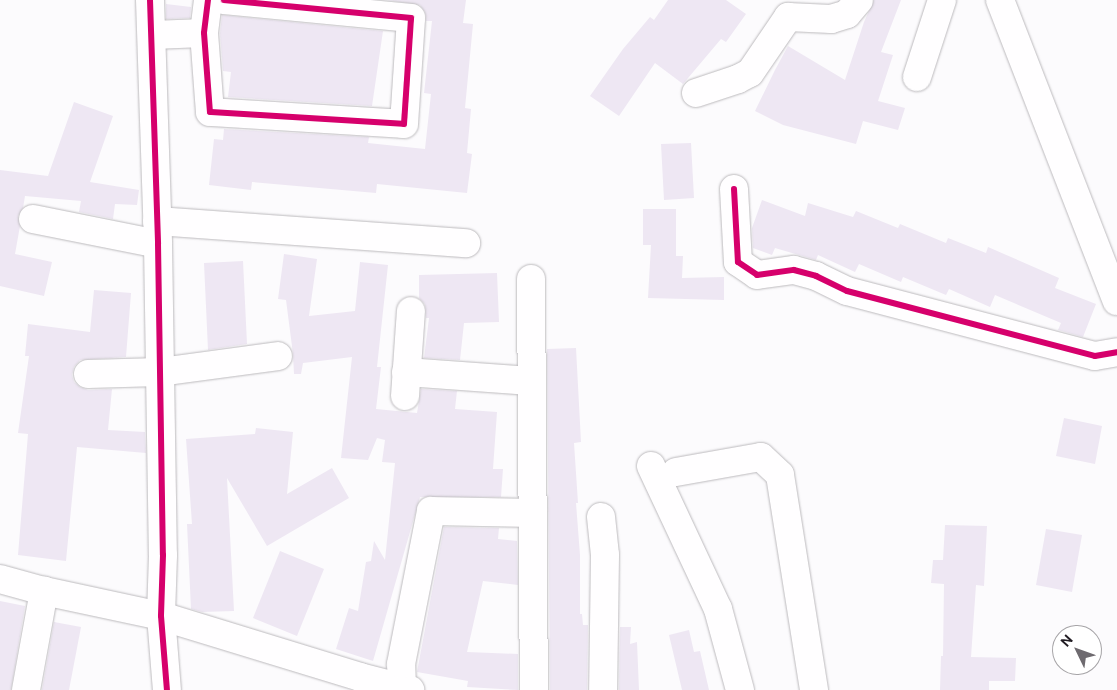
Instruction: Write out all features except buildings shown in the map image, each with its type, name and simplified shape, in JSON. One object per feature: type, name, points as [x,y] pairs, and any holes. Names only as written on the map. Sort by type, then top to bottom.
[{"type":"street","points":[[150,0],[158,233],[163,555],[161,616],[167,690]]},
{"type":"street","points":[[208,0],[204,33],[210,112],[404,124],[411,18],[224,0]]},
{"type":"street","points":[[696,93],[750,73],[743,63],[788,17],[831,19],[847,14],[859,0]]},
{"type":"street","points":[[917,76],[942,0]]},
{"type":"street","points":[[1000,0],[1117,301]]},
{"type":"street","points":[[152,35],[204,33]]},
{"type":"street","points":[[734,189],[738,262],[757,275],[794,270],[816,276],[847,291],[1096,356],[1117,352]]},
{"type":"street","points":[[33,219],[158,233],[466,242]]},
{"type":"street","points":[[531,279],[534,690]]},
{"type":"street","points":[[411,311],[405,384],[531,381]]},
{"type":"street","points":[[88,374],[160,372],[278,356]]},
{"type":"street","points":[[740,690],[718,609],[664,469],[761,457],[780,475],[814,690]]},
{"type":"street","points":[[0,579],[44,592],[161,616],[360,678],[406,689],[401,664],[431,511],[534,513]]},
{"type":"street","points":[[601,517],[605,555],[603,690]]},
{"type":"street","points":[[26,690],[44,592]]},
{"type":"cycle path","points":[[150,0],[158,244],[163,555],[161,616],[167,690]]},
{"type":"cycle path","points":[[208,0],[204,33],[210,112],[404,124],[411,18],[224,0]]},
{"type":"cycle path","points":[[734,189],[738,262],[757,275],[794,270],[816,276],[847,291],[1095,356],[1117,352]]}]
